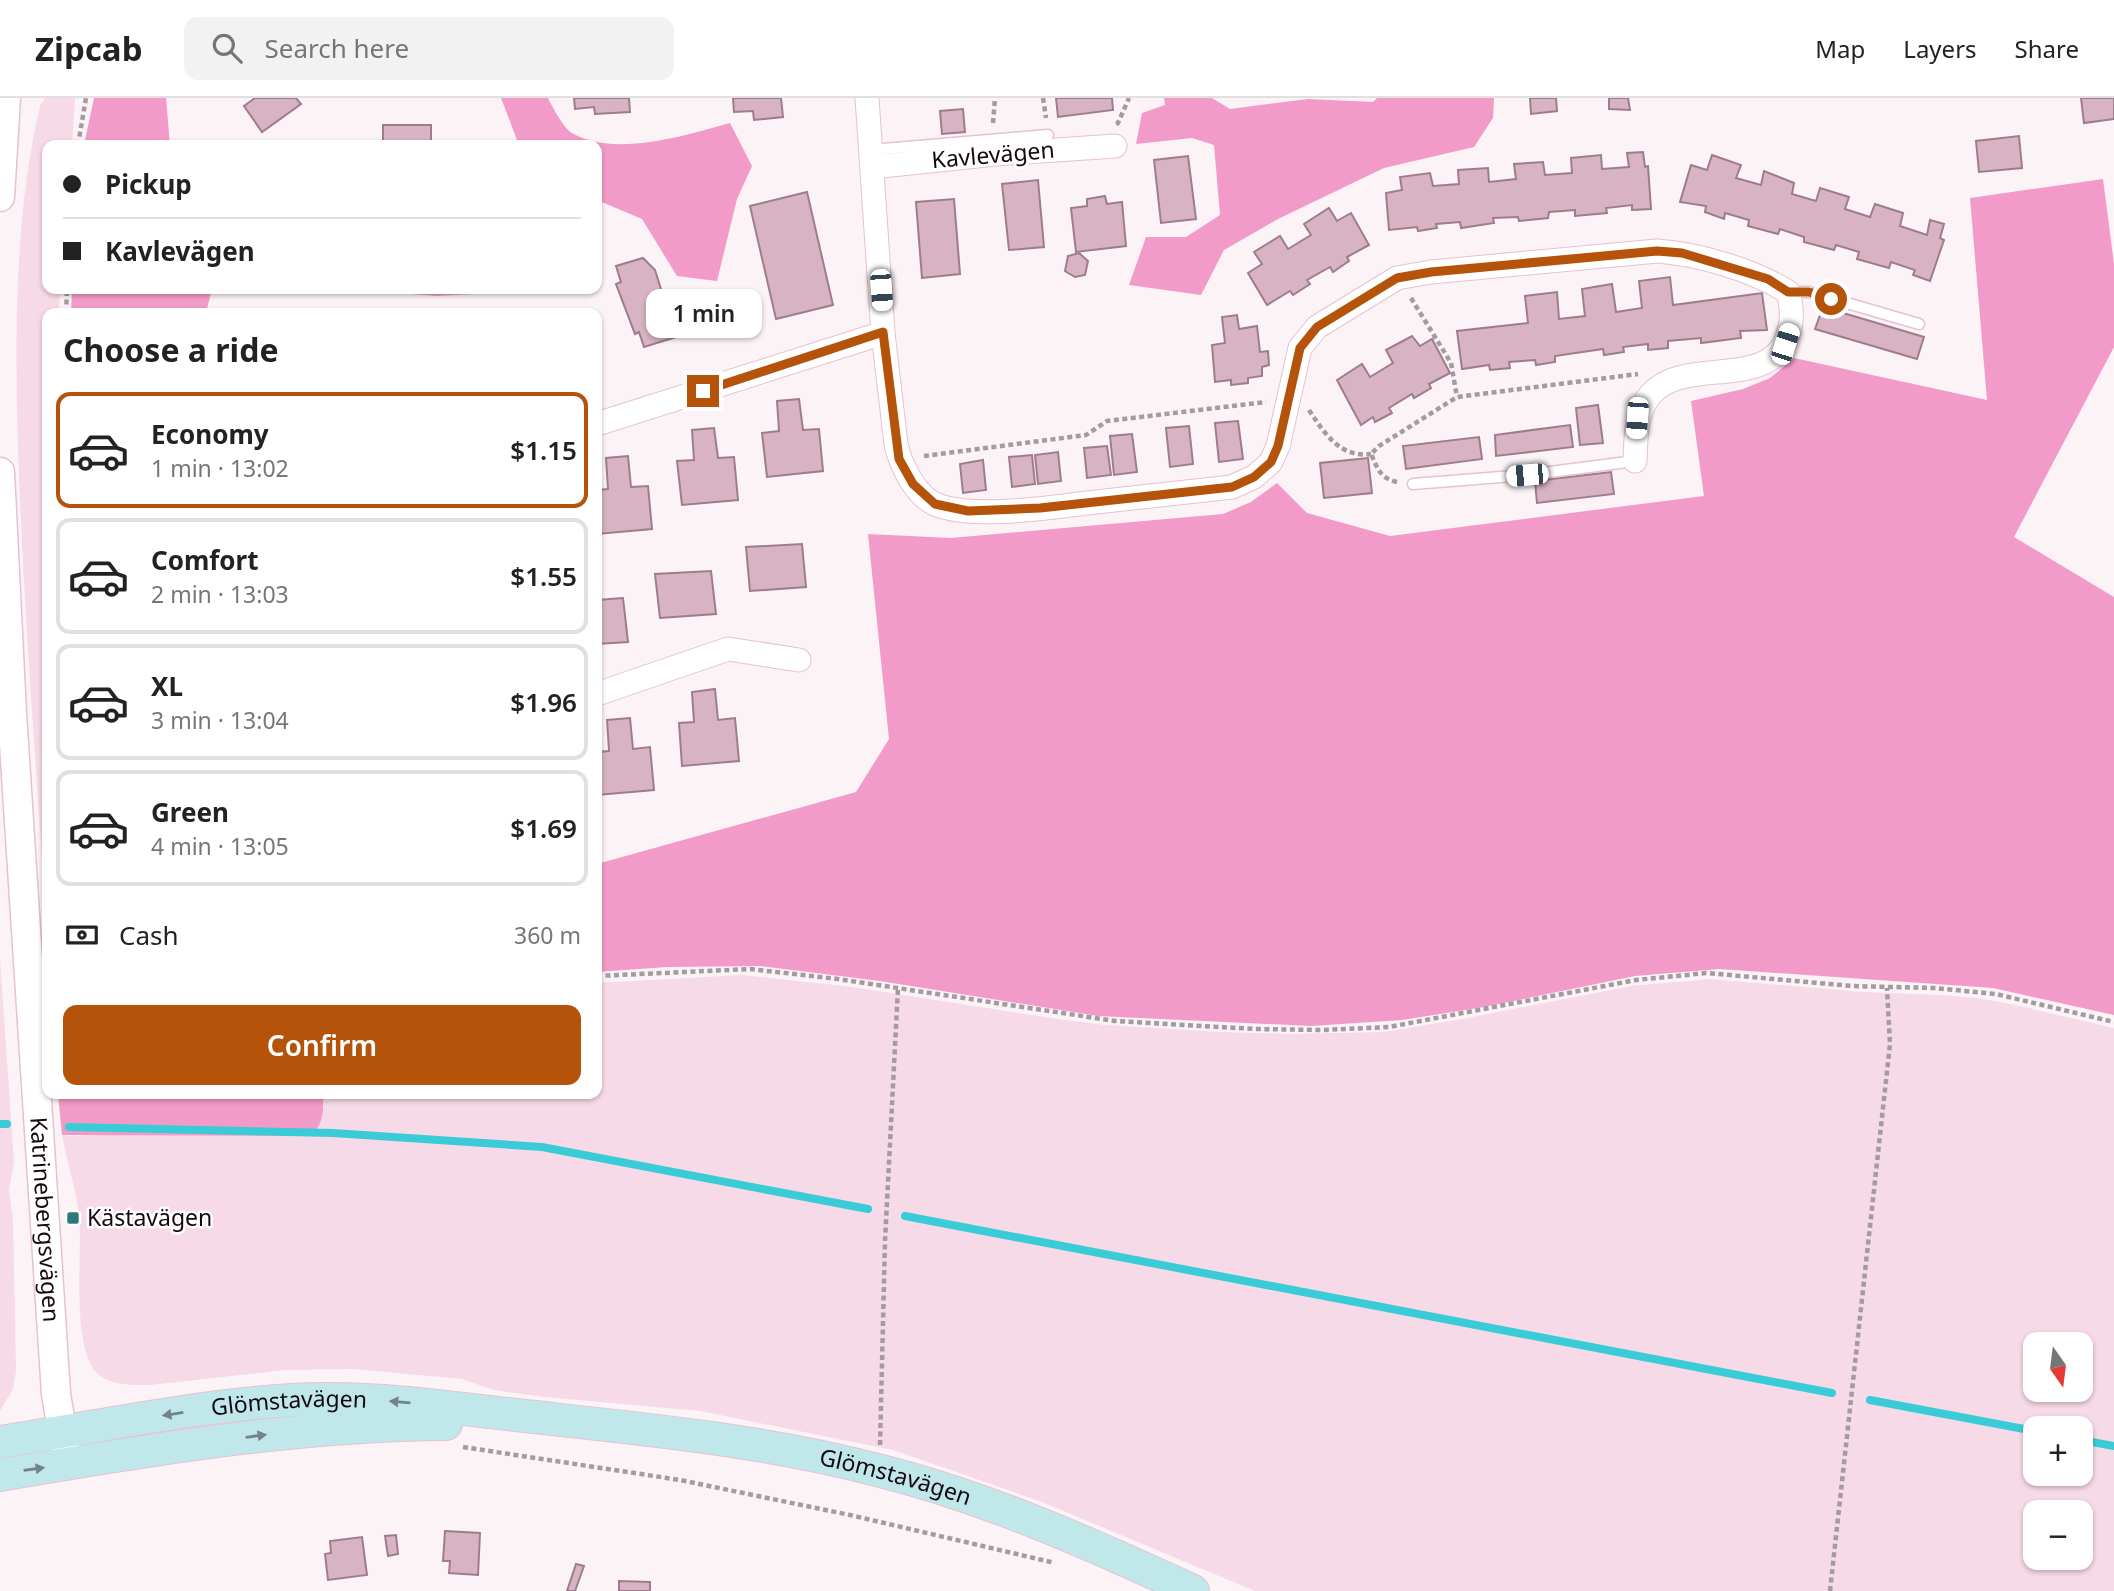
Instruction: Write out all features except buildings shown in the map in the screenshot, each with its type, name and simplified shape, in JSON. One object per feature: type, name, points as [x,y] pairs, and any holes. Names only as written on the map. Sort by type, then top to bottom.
[{"type":"main road","name":"Glömstavägen","points":[[0,1442],[207,1409],[293,1400],[369,1399],[696,1435],[775,1447],[879,1470],[1016,1516],[1124,1559],[1193,1591]]},
{"type":"main road","name":"Glömstavägen","points":[[0,1475],[280,1433],[393,1425],[581,1422]]},
{"type":"street","points":[[0,197],[6,98]]},
{"type":"street","points":[[867,98],[883,332],[899,459],[913,484],[935,504],[968,511],[1040,508],[1232,487],[1254,477],[1271,462],[1278,446],[1300,348],[1317,327],[1397,278],[1431,272],[1657,251],[1682,253],[1768,279],[1788,292],[1792,309],[1790,329],[1785,344],[1766,362],[1758,366],[1685,376],[1659,386],[1649,396],[1637,418],[1635,461]]},
{"type":"street","name":"Kavlevägen","points":[[871,158],[996,154],[1115,146]]},
{"type":"street","points":[[602,422],[883,332]]},
{"type":"street","name":"Katrinebergsvägen","points":[[0,472],[12,713],[56,1394],[68,1464]]},
{"type":"street","points":[[602,692],[728,649],[799,660]]},
{"type":"lane","points":[[871,158],[1048,135]]},
{"type":"lane","points":[[1788,292],[1809,292],[1919,324]]},
{"type":"lane","points":[[1413,484],[1527,475],[1635,461]]},
{"type":"path","points":[[79,140],[86,98]]},
{"type":"path","points":[[1397,278],[1451,363],[1457,397]]},
{"type":"path","points":[[899,459],[1086,435],[1107,421],[1302,398],[1326,436],[1346,452],[1358,456],[1371,454],[1379,446],[1457,397],[1638,374],[1653,378],[1659,386]]},
{"type":"path","points":[[1371,454],[1378,471],[1391,481],[1413,484]]},
{"type":"path","points":[[602,976],[750,969],[1115,1021],[1323,1030],[1389,1027],[1636,980],[1706,973],[1996,994],[2114,1022]]},
{"type":"path","points":[[879,1470],[885,1241],[898,988]]},
{"type":"path","points":[[1830,1591],[1890,1044],[1888,988]]},
{"type":"path","points":[[455,1446],[680,1480],[862,1518],[1062,1565]]},
{"type":"shaded area","points":[[45,98],[75,98],[72,140],[42,140],[42,294],[60,294],[59,308],[42,308],[42,860],[20,505],[17,319],[25,190],[40,106]]},
{"type":"shaded area","points":[[94,98],[166,98],[170,140],[85,140]]},
{"type":"shaded area","points":[[501,98],[548,98],[569,130],[589,140],[517,140]]},
{"type":"shaded area","points":[[1164,98],[1212,98],[1230,109],[1308,99],[1373,102],[1377,98],[1494,98],[1493,118],[1474,147],[1384,168],[1278,219],[1224,250],[1201,295],[1129,285],[1146,237],[1186,237],[1220,215],[1214,145],[1192,138],[1136,144],[1142,113],[1165,105]]},
{"type":"shaded area","points":[[730,123],[752,166],[737,199],[717,281],[677,276],[642,219],[602,202],[602,143],[651,142]]},
{"type":"shaded area","points":[[2103,179],[2114,264],[2114,347],[2014,537],[2114,597],[2114,1015],[1993,988],[1719,969],[1635,976],[1484,1007],[1402,1020],[1311,1026],[1098,1016],[880,981],[759,966],[667,967],[602,972],[602,863],[856,792],[889,739],[868,534],[951,538],[1223,514],[1251,502],[1277,483],[1307,513],[1390,536],[1704,496],[1691,401],[1743,389],[1770,378],[1794,358],[1987,400],[1970,198]]},
{"type":"shaded area","points":[[72,294],[211,294],[207,308],[71,308]]},
{"type":"shaded area","points":[[411,294],[474,294],[437,296]]},
{"type":"shaded area","points":[[0,959],[14,1162],[9,1190],[13,1219],[16,1371],[13,1389],[0,1411]]},
{"type":"shaded area","points":[[741,975],[845,986],[1106,1025],[1290,1034],[1383,1032],[1631,986],[1710,979],[1863,992],[1942,995],[2011,1004],[2114,1028],[2114,1591],[1255,1591],[1042,1502],[893,1450],[700,1411],[545,1397],[494,1390],[462,1379],[353,1369],[286,1370],[150,1385],[116,1383],[98,1374],[89,1361],[84,1343],[80,1299],[79,1215],[62,1135],[77,1136],[324,1108],[323,1099],[602,1099],[602,983]]},
{"type":"shaded area","points":[[58,1099],[323,1099],[321,1121],[312,1136],[62,1135]]},
{"type":"waterway","points":[[0,1124],[7,1124]]},
{"type":"waterway","points":[[69,1127],[333,1133],[542,1147],[868,1209]]},
{"type":"waterway","points":[[905,1216],[1832,1393]]},
{"type":"waterway","points":[[1870,1400],[2023,1429]]},
{"type":"waterway","points":[[2093,1442],[2114,1446]]},
{"type":"place","name":"Kästavägen","points":[[73,1218]]},
{"type":"route","points":[[703,391],[883,332],[896,444],[899,459],[913,484],[935,504],[968,511],[1040,508],[1232,487],[1254,477],[1271,462],[1278,446],[1300,348],[1317,327],[1397,278],[1431,272],[1657,251],[1682,253],[1768,279],[1788,292],[1809,292],[1831,299]]}]
